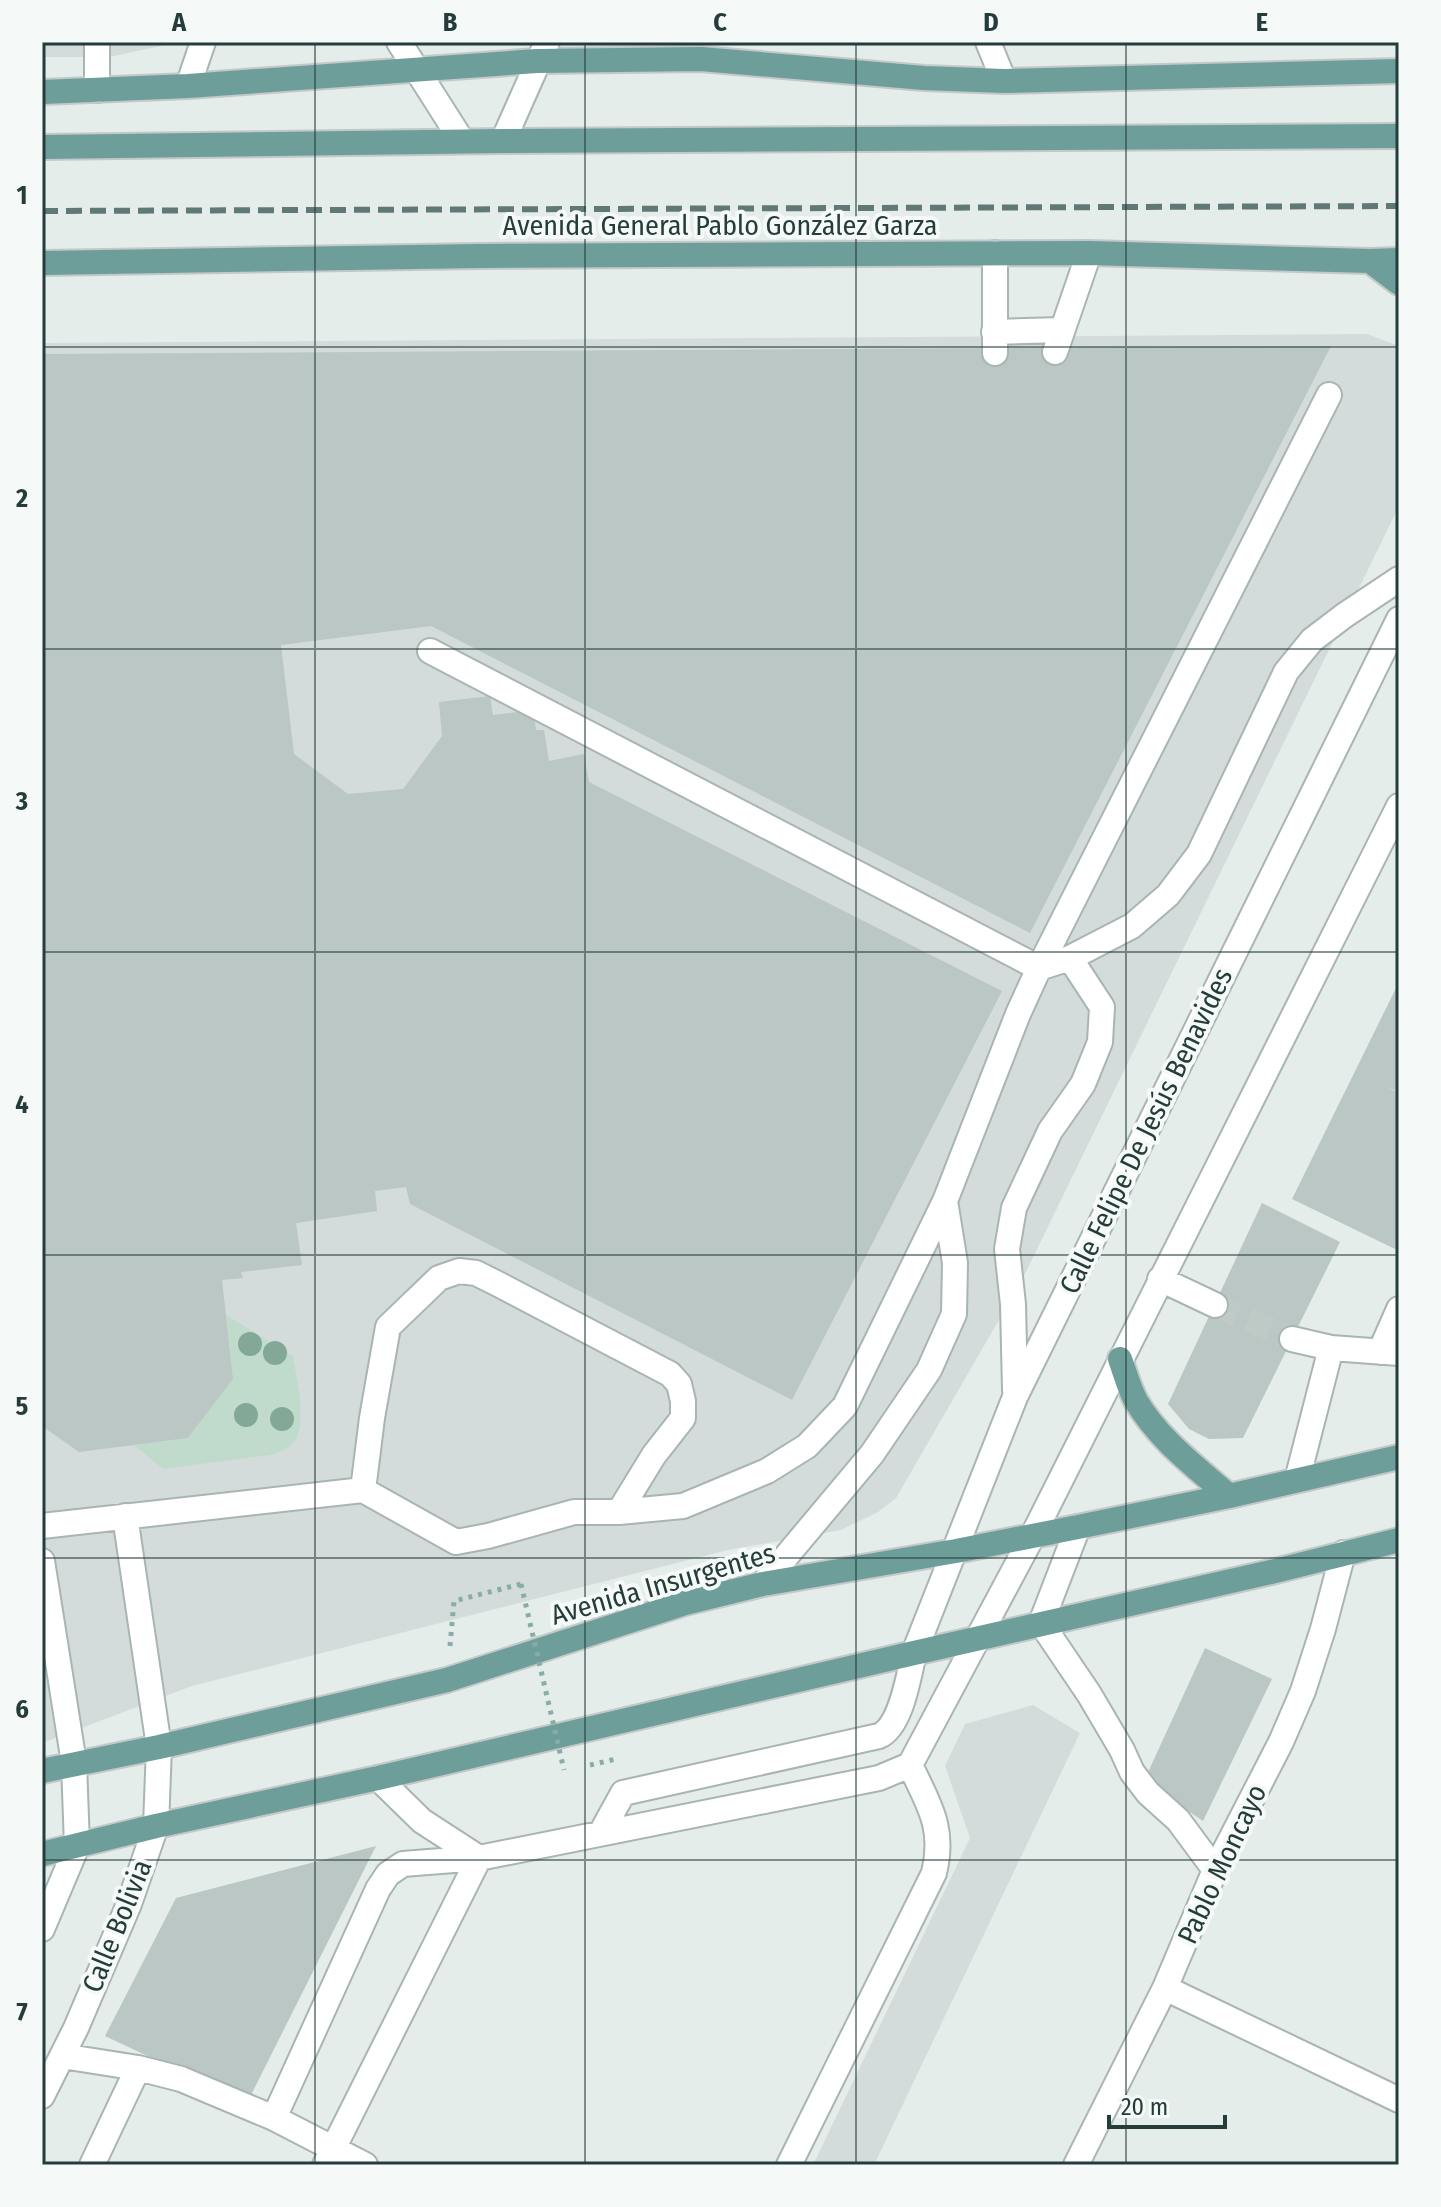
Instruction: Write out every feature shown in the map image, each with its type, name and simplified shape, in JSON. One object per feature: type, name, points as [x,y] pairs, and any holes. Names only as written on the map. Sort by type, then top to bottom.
[{"type":"main road","points":[[42,92],[188,86],[417,69],[542,52],[716,51],[924,78],[1004,81],[1399,71]]},
{"type":"main road","points":[[42,147],[462,141],[1399,136]]},
{"type":"main road","name":"Avenida General Pablo González Garza","points":[[42,263],[995,253],[1399,260]]},
{"type":"main road","points":[[1370,261],[1399,283]]},
{"type":"main road","points":[[1120,1359],[1135,1399],[1153,1425],[1173,1447],[1229,1496]]},
{"type":"main road","name":"Avenida Insurgentes","points":[[42,1771],[447,1680],[685,1603],[763,1584],[1078,1527],[1399,1457]]},
{"type":"main road","points":[[42,1854],[1399,1540]]},
{"type":"street","points":[[97,42],[97,90]]},
{"type":"street","points":[[188,86],[203,42]]},
{"type":"street","points":[[399,42],[462,141]]},
{"type":"street","points":[[988,42],[1004,81]]},
{"type":"street","points":[[503,141],[542,52]]},
{"type":"street","points":[[995,253],[995,342],[1059,341],[1089,253]]},
{"type":"street","points":[[42,1526],[363,1490],[456,1542],[574,1512],[619,1512],[683,1506],[767,1471],[807,1446],[845,1406],[945,1201],[1039,968],[1329,395]]},
{"type":"street","points":[[430,651],[1039,968],[1070,958],[1132,926],[1168,895],[1199,854],[1286,672],[1312,640],[1399,579]]},
{"type":"street","name":"Calle Felipe De Jesús Benavides","points":[[601,1833],[623,1793],[886,1733],[891,1726],[904,1694],[914,1653],[1015,1397],[1399,619]]},
{"type":"street","points":[[274,2118],[378,1889],[388,1874],[403,1864],[479,1858],[879,1778],[910,1765],[1033,1535],[1399,806]]},
{"type":"street","points":[[1015,1397],[1013,1304],[1007,1249],[1014,1208],[1050,1131],[1083,1084],[1100,1042],[1102,1007],[1070,958]]},
{"type":"street","points":[[763,1584],[872,1454],[929,1370],[954,1314],[955,1263],[945,1201]]},
{"type":"street","points":[[363,1490],[388,1327],[439,1278],[459,1271],[476,1273],[670,1374],[679,1384],[683,1418],[654,1455],[619,1512]]},
{"type":"street","points":[[1160,1279],[1215,1305]]},
{"type":"street","points":[[1292,1339],[1331,1348],[1390,1353],[1399,1309]]},
{"type":"street","points":[[1297,1480],[1331,1348]]},
{"type":"street","name":"Calle Bolivia","points":[[42,2096],[76,2028],[129,1904],[156,1826],[159,1747],[125,1516]]},
{"type":"street","points":[[1078,1527],[1041,1623],[1089,1694],[1132,1772],[1148,1793],[1178,1820],[1215,1870]]},
{"type":"street","name":"Pablo Moncayo","points":[[1076,2165],[1165,1988],[1215,1870],[1281,1742],[1303,1691],[1343,1553]]},
{"type":"street","points":[[42,1561],[74,1763],[77,1846],[42,1929]]},
{"type":"street","points":[[789,2165],[934,1873],[939,1853],[934,1814],[910,1765]]},
{"type":"street","points":[[378,1778],[422,1821],[479,1858]]},
{"type":"street","points":[[329,2157],[479,1858]]},
{"type":"street","points":[[1165,1988],[1399,2100]]},
{"type":"street","points":[[62,2056],[138,2068],[181,2079],[274,2118],[329,2157],[365,2165]]},
{"type":"street","points":[[92,2165],[138,2068]]},
{"type":"path","points":[[447,1680],[454,1601],[521,1584],[564,1770]]},
{"type":"path","points":[[579,1767],[625,1758]]},
{"type":"shaded area","points":[[42,42],[180,42],[109,57],[42,57]]},
{"type":"shaded area","points":[[1367,334],[1399,346],[1399,506],[1022,1280],[896,1498],[878,1512],[841,1530],[728,1550],[192,1686],[42,1743],[42,343]]},
{"type":"shaded area","points":[[1033,1705],[1080,1733],[874,2165],[813,2165],[970,1838],[945,1766],[965,1724]]},
{"type":"green space","points":[[226,1315],[293,1356],[301,1414],[298,1435],[288,1447],[270,1455],[163,1469],[134,1445],[188,1438],[233,1379]]},
{"type":"building","points":[[1331,346],[1030,933],[431,626],[281,645],[294,754],[348,794],[403,789],[442,736],[439,702],[490,696],[493,715],[533,710],[536,730],[544,730],[549,761],[584,754],[589,782],[1002,991],[792,1400],[410,1204],[406,1187],[375,1191],[377,1211],[296,1223],[302,1265],[241,1272],[243,1278],[222,1280],[233,1379],[188,1438],[79,1452],[42,1426],[42,354]]},
{"type":"building","points":[[1399,982],[1399,1092],[1386,1087],[1399,1093],[1399,1251],[1292,1199]]},
{"type":"building","points":[[1262,1203],[1340,1242],[1243,1438],[1209,1439],[1189,1429],[1168,1404]]},
{"type":"building","points":[[1205,1648],[1272,1679],[1203,1821],[1144,1781]]},
{"type":"building","points":[[376,1846],[247,2103],[105,2036],[176,1898]]},
{"type":"tunnel","points":[[1215,1305],[1292,1339]]},
{"type":"railway","points":[[42,211],[1399,206]]}]
